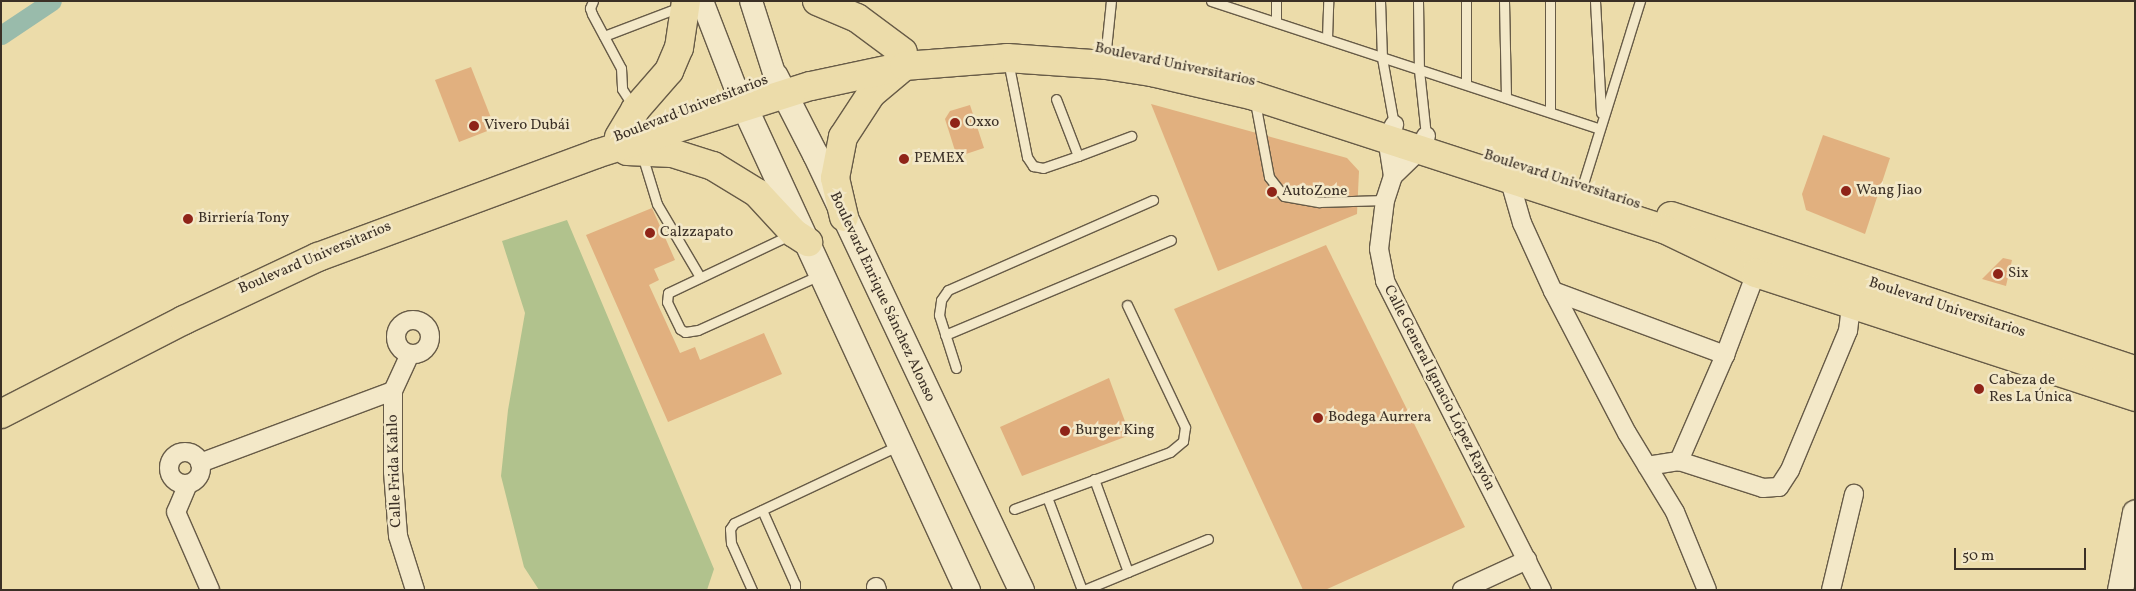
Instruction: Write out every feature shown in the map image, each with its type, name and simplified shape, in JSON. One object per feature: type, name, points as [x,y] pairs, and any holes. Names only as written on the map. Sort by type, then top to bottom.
[{"type":"main road","points":[[817,1],[857,18],[904,59],[872,94],[843,137],[835,178],[844,216]]},
{"type":"main road","points":[[630,144],[635,110],[670,71],[679,48],[692,2]]},
{"type":"main road","name":"Boulevard Universitarios","points":[[2,411],[210,307],[318,257],[596,154],[802,74],[904,59],[974,42],[1042,42],[1106,49],[1237,77],[1423,143],[1509,178],[1667,222],[2135,370]]},
{"type":"main road","name":"Boulevard Universitarios","points":[[904,59],[1007,58],[1098,64],[1152,72],[1254,96],[1391,132]]},
{"type":"main road","name":"Boulevard Enrique Sánchez Alonso","points":[[780,84],[1021,590]]},
{"type":"main road","name":"Boulevard Universitarios","points":[[2,411],[256,282],[330,249],[630,144],[741,97]]},
{"type":"main road","points":[[741,97],[801,237],[822,274],[966,590]]},
{"type":"main road","name":"Boulevard Universitarios","points":[[1423,143],[1582,187],[1667,222],[1756,273],[1851,306],[2135,397]]},
{"type":"main road","points":[[596,154],[630,144],[672,153],[713,166],[757,193],[801,237]]},
{"type":"main road","points":[[2120,590],[2135,512]]},
{"type":"street","name":"Boulevard Enrique Sánchez Alonso","points":[[751,1],[780,84]]},
{"type":"street","points":[[692,2],[741,97]]},
{"type":"street","points":[[1391,132],[1393,176]]},
{"type":"street","points":[[1393,176],[1423,143]]},
{"type":"street","name":"Calle General Ignacio López Rayón","points":[[1393,176],[1385,200],[1379,249],[1385,281],[1542,590]]},
{"type":"street","points":[[1509,178],[1522,223],[1553,291],[1647,466],[1675,512],[1707,590]]},
{"type":"street","points":[[1679,460],[1725,355],[1756,273]]},
{"type":"street","points":[[1553,291],[1725,355]]},
{"type":"street","points":[[1647,466],[1679,460],[1763,488],[1778,487],[1790,470],[1848,331],[1851,306]]},
{"type":"street","name":"Calle Frida Kahlo","points":[[410,354],[393,391],[394,508],[398,536],[415,590]]},
{"type":"street","points":[[200,463],[393,391]]},
{"type":"street","points":[[188,484],[178,483],[170,475],[171,458],[184,451],[194,454],[200,463],[200,474],[188,484],[176,512],[210,590]]},
{"type":"street","points":[[1832,590],[1854,494]]},
{"type":"street","points":[[1462,590],[1527,560]]},
{"type":"lane","points":[[593,1],[590,8],[621,68],[622,89],[635,110]]},
{"type":"lane","points":[[1106,49],[1110,1]]},
{"type":"lane","points":[[1211,1],[1598,128]]},
{"type":"lane","points":[[1276,1],[1276,21]]},
{"type":"lane","points":[[1327,38],[1328,1]]},
{"type":"lane","points":[[1380,1],[1382,58],[1391,132]]},
{"type":"lane","points":[[1418,1],[1423,143]]},
{"type":"lane","points":[[1466,1],[1466,84]]},
{"type":"lane","points":[[1504,1],[1506,97]]},
{"type":"lane","points":[[1550,1],[1550,112]]},
{"type":"lane","points":[[1595,1],[1601,118]]},
{"type":"lane","points":[[1582,187],[1601,118],[1640,1]]},
{"type":"lane","points":[[604,36],[692,2]]},
{"type":"lane","points":[[1007,58],[1027,157],[1033,166],[1043,168],[1131,136]]},
{"type":"lane","points":[[1254,96],[1269,177],[1284,196],[1319,202],[1385,200]]},
{"type":"lane","points":[[1056,99],[1078,156]]},
{"type":"lane","points":[[630,144],[657,204],[700,278]]},
{"type":"lane","points":[[956,368],[944,335],[939,307],[944,294],[954,285],[1153,200]]},
{"type":"lane","points":[[801,237],[672,290],[667,298],[680,329],[685,332],[698,330],[822,274]]},
{"type":"lane","points":[[944,335],[1171,240]]},
{"type":"lane","points":[[1014,509],[1177,449],[1185,436],[1185,427],[1127,305]]},
{"type":"lane","points":[[752,590],[731,543],[730,528],[739,518],[762,510],[900,445]]},
{"type":"lane","points":[[1094,479],[1128,572]]},
{"type":"lane","points":[[1047,497],[1083,590],[1104,586],[1128,572],[1208,538]]},
{"type":"lane","points":[[762,510],[794,581],[795,590]]},
{"type":"green space","points":[[567,220],[714,569],[707,590],[539,590],[524,567],[501,476],[508,410],[525,313],[502,241]]},
{"type":"building","points":[[471,67],[495,128],[459,142],[435,80]]},
{"type":"building","name":"AutoZone","points":[[1151,104],[1347,158],[1359,171],[1357,214],[1218,271]]},
{"type":"building","points":[[970,105],[984,148],[957,157],[945,119],[950,111]]},
{"type":"building","points":[[1823,135],[1890,158],[1865,234],[1806,210],[1802,194]]},
{"type":"building","points":[[652,208],[675,260],[654,269],[659,280],[649,285],[680,353],[695,347],[700,360],[764,333],[782,374],[668,422],[586,235]]},
{"type":"building","name":"Bodega Aurrera","points":[[1326,245],[1465,527],[1325,590],[1303,590],[1174,309]]},
{"type":"building","points":[[2003,258],[2012,260],[2006,286],[1982,279]]},
{"type":"building","name":"Burger King","points":[[1109,378],[1130,435],[1022,476],[1000,427]]},
{"type":"waterway","points":[[1,35],[52,1]]},
{"type":"place","name":"Oxxo","points":[[955,123]]},
{"type":"place","name":"Vivero Dubái","points":[[474,126]]},
{"type":"place","name":"PEMEX","points":[[904,159]]},
{"type":"place","name":"Wang Jiao","points":[[1846,191]]},
{"type":"place","name":"AutoZone","points":[[1272,192]]},
{"type":"place","name":"Birriería Tony","points":[[188,219]]},
{"type":"place","name":"Calzzapato","points":[[650,233]]},
{"type":"place","name":"Six","points":[[1998,274]]},
{"type":"place","name":"Cabeza de Res La Única","points":[[1979,389]]},
{"type":"place","name":"Bodega Aurrera","points":[[1318,418]]},
{"type":"place","name":"Burger King","points":[[1065,431]]}]
